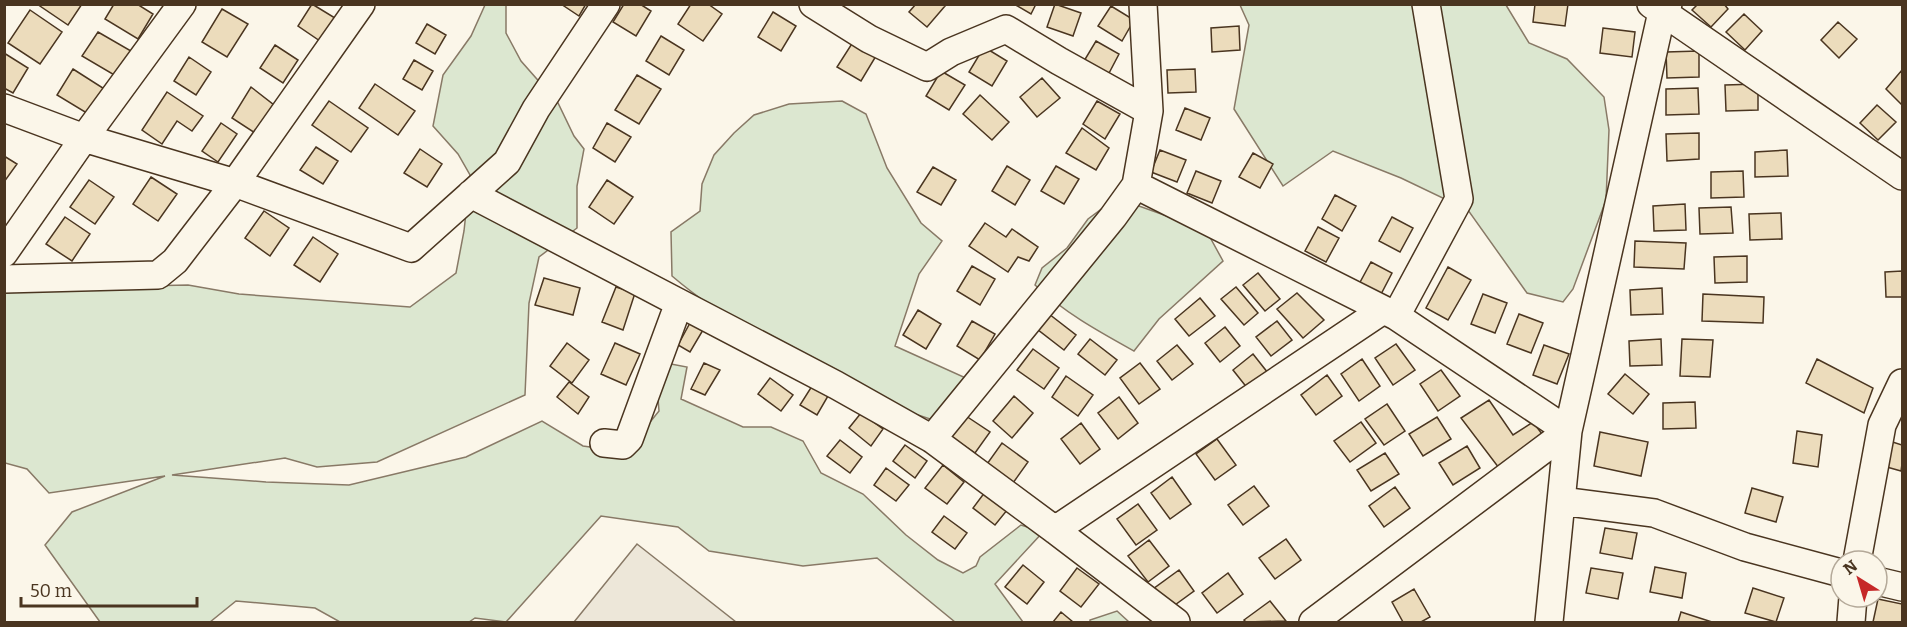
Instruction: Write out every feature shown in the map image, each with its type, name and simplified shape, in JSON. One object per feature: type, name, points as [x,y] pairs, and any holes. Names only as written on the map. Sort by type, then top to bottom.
[{"type":"street","points":[[4,253],[182,4]]},
{"type":"street","points":[[4,279],[158,275],[175,261],[235,183],[361,4]]},
{"type":"street","points":[[4,108],[84,138],[235,183],[411,248],[507,162],[536,109],[606,4]]},
{"type":"street","points":[[813,4],[869,39],[927,67],[951,52],[1006,29],[1149,111]]},
{"type":"street","points":[[932,439],[1113,217],[1136,185],[1149,111],[1143,4]]},
{"type":"street","points":[[1055,530],[1389,313],[1460,199],[1426,4]]},
{"type":"street","points":[[1549,622],[1568,431],[1660,7],[1902,176]]},
{"type":"street","points":[[1136,185],[1389,313],[1568,431]]},
{"type":"street","points":[[471,194],[836,385],[932,439],[1176,622]]},
{"type":"street","points":[[604,443],[623,445],[629,439],[679,303]]},
{"type":"street","points":[[1859,549],[1882,425],[1902,383]]},
{"type":"street","points":[[1313,622],[1568,431]]},
{"type":"street","points":[[1561,501],[1654,513],[1745,547],[1829,570]]},
{"type":"green space","points":[[485,5],[506,5],[506,33],[521,61],[558,103],[574,136],[584,149],[577,186],[577,228],[539,257],[529,303],[525,395],[377,462],[317,467],[285,458],[172,475],[349,485],[466,457],[542,421],[583,446],[626,452],[659,411],[655,361],[687,367],[681,399],[743,427],[771,427],[803,441],[821,473],[863,494],[906,535],[938,560],[963,573],[976,566],[980,557],[1021,525],[1043,532],[995,584],[1023,622],[955,622],[877,558],[803,566],[709,551],[678,527],[601,516],[506,622],[475,618],[469,622],[340,622],[315,608],[236,601],[210,622],[100,622],[45,545],[72,512],[165,476],[49,493],[27,469],[5,463],[4,293],[48,288],[188,285],[239,294],[410,307],[456,273],[464,231],[470,175],[458,154],[433,126],[443,75],[471,36]]},
{"type":"green space","points":[[1240,5],[1506,5],[1529,43],[1567,59],[1604,97],[1609,130],[1606,200],[1573,289],[1563,302],[1527,293],[1468,210],[1401,178],[1333,151],[1283,186],[1234,109],[1249,25]]},
{"type":"green space","points":[[842,101],[866,114],[887,168],[921,223],[942,241],[919,274],[895,346],[968,379],[933,420],[906,411],[755,334],[726,316],[672,276],[671,232],[700,211],[702,184],[714,155],[734,133],[754,115],[789,104]]},
{"type":"green space","points":[[1125,201],[1206,230],[1223,261],[1159,319],[1134,351],[1070,313],[1035,285],[1042,268],[1067,248],[1088,219],[1107,205]]},
{"type":"green space","points":[[1117,611],[1129,622],[1090,622],[1090,620]]},
{"type":"shaded area","points":[[637,544],[736,622],[574,622]]},
{"type":"building","points":[[37,4],[82,4],[68,25]]},
{"type":"building","points":[[114,4],[137,4],[153,14],[138,39],[105,19]]},
{"type":"building","points":[[312,4],[335,18],[320,41],[298,26]]},
{"type":"building","points":[[561,4],[586,4],[579,16]]},
{"type":"building","points":[[624,4],[640,4],[651,11],[636,36],[613,22]]},
{"type":"building","points":[[691,4],[708,4],[722,14],[703,41],[678,24]]},
{"type":"building","points":[[916,4],[943,4],[945,6],[927,27],[909,12]]},
{"type":"building","points":[[1014,4],[1036,4],[1031,14]]},
{"type":"building","points":[[1055,4],[1081,13],[1073,36],[1047,27]]},
{"type":"building","points":[[1535,4],[1568,4],[1565,26],[1533,22]]},
{"type":"building","points":[[1698,4],[1724,4],[1728,9],[1711,27],[1692,10]]},
{"type":"building","points":[[1111,6],[1134,20],[1122,41],[1098,26]]},
{"type":"building","points":[[222,9],[248,24],[227,57],[202,42]]},
{"type":"building","points":[[30,10],[62,32],[40,64],[8,43]]},
{"type":"building","points":[[773,12],[796,26],[781,51],[758,37]]},
{"type":"building","points":[[1744,14],[1762,31],[1745,50],[1726,32]]},
{"type":"building","points":[[1838,22],[1857,39],[1839,58],[1821,40]]},
{"type":"building","points":[[427,24],[446,35],[435,54],[416,43]]},
{"type":"building","points":[[1239,26],[1240,50],[1212,52],[1211,28]]},
{"type":"building","points":[[1603,28],[1635,32],[1632,57],[1600,53]]},
{"type":"building","points":[[98,32],[131,51],[116,76],[82,56]]},
{"type":"building","points":[[661,36],[684,50],[669,75],[646,61]]},
{"type":"building","points":[[1096,41],[1119,54],[1108,75],[1084,61]]},
{"type":"building","points":[[853,42],[876,56],[861,81],[837,67]]},
{"type":"building","points":[[275,45],[298,60],[283,83],[260,68]]},
{"type":"building","points":[[984,47],[1007,61],[992,86],[969,72]]},
{"type":"building","points":[[1699,51],[1699,77],[1667,78],[1666,52]]},
{"type":"building","points":[[4,53],[28,68],[13,93],[4,88]]},
{"type":"building","points":[[189,57],[211,72],[196,95],[174,81]]},
{"type":"building","points":[[414,60],[433,71],[422,90],[403,79]]},
{"type":"building","points":[[73,69],[106,90],[90,115],[57,95]]},
{"type":"building","points":[[1195,69],[1196,92],[1168,93],[1167,70]]},
{"type":"building","points":[[1902,70],[1902,105],[1886,89]]},
{"type":"building","points":[[941,71],[965,85],[949,110],[926,96]]},
{"type":"building","points":[[637,75],[661,89],[639,124],[615,110]]},
{"type":"building","points":[[1042,78],[1060,98],[1037,117],[1020,97]]},
{"type":"building","points":[[375,84],[415,111],[398,135],[359,108]]},
{"type":"building","points":[[1758,84],[1758,110],[1726,111],[1725,85]]},
{"type":"building","points":[[251,87],[274,105],[255,133],[232,118]]},
{"type":"building","points":[[1698,88],[1699,114],[1666,115],[1666,89]]},
{"type":"building","points":[[167,92],[203,116],[192,131],[177,121],[162,144],[142,130]]},
{"type":"building","points":[[980,95],[1009,122],[992,140],[963,114]]},
{"type":"building","points":[[329,101],[368,128],[351,152],[312,125]]},
{"type":"building","points":[[1097,101],[1120,114],[1105,139],[1083,124]]},
{"type":"building","points":[[1877,105],[1896,122],[1878,140],[1860,123]]},
{"type":"building","points":[[1185,108],[1210,118],[1201,140],[1176,130]]},
{"type":"building","points":[[221,123],[237,134],[218,162],[202,151]]},
{"type":"building","points":[[607,123],[631,137],[615,162],[593,148]]},
{"type":"building","points":[[1082,128],[1109,148],[1096,170],[1066,153]]},
{"type":"building","points":[[1699,133],[1699,159],[1667,161],[1666,134]]},
{"type":"building","points":[[316,147],[338,161],[323,184],[300,170]]},
{"type":"building","points":[[420,149],[442,164],[427,187],[404,173]]},
{"type":"building","points":[[1160,150],[1186,160],[1177,182],[1151,172]]},
{"type":"building","points":[[1787,150],[1788,176],[1755,177],[1755,152]]},
{"type":"building","points":[[1253,153],[1273,164],[1260,188],[1239,177]]},
{"type":"building","points":[[4,156],[17,164],[4,182]]},
{"type":"building","points":[[1007,166],[1030,180],[1015,205],[992,191]]},
{"type":"building","points":[[1056,166],[1079,179],[1064,204],[1041,191]]},
{"type":"building","points":[[933,167],[956,180],[941,205],[917,192]]},
{"type":"building","points":[[1196,171],[1221,181],[1212,203],[1187,193]]},
{"type":"building","points":[[1743,171],[1744,197],[1711,198],[1711,172]]},
{"type":"building","points":[[151,177],[177,194],[158,221],[133,204]]},
{"type":"building","points":[[89,180],[114,197],[95,224],[70,207]]},
{"type":"building","points":[[607,180],[633,197],[614,224],[589,207]]},
{"type":"building","points":[[1335,195],[1356,206],[1342,231],[1322,219]]},
{"type":"building","points":[[1685,204],[1686,230],[1654,231],[1653,206]]},
{"type":"building","points":[[1731,207],[1733,233],[1700,234],[1699,208]]},
{"type":"building","points":[[264,211],[289,228],[270,256],[245,238]]},
{"type":"building","points":[[1781,213],[1782,239],[1750,240],[1749,214]]},
{"type":"building","points":[[65,217],[90,234],[72,261],[46,244]]},
{"type":"building","points":[[1392,217],[1413,228],[1400,252],[1379,241]]},
{"type":"building","points":[[985,223],[1006,237],[1012,229],[1038,247],[1029,261],[1018,257],[1008,272],[969,246]]},
{"type":"building","points":[[1318,227],[1339,238],[1326,262],[1305,251]]},
{"type":"building","points":[[313,237],[338,254],[320,282],[294,265]]},
{"type":"building","points":[[1635,241],[1686,243],[1684,269],[1634,267]]},
{"type":"building","points":[[1747,256],[1747,282],[1715,283],[1714,257]]},
{"type":"building","points":[[1371,262],[1392,273],[1379,298],[1358,286]]},
{"type":"building","points":[[972,266],[995,279],[980,305],[957,291]]},
{"type":"building","points":[[1448,267],[1471,280],[1448,320],[1426,308]]},
{"type":"building","points":[[1902,271],[1902,297],[1886,297],[1885,272]]},
{"type":"building","points":[[1258,273],[1280,299],[1265,311],[1243,285]]},
{"type":"building","points":[[544,278],[580,288],[573,315],[535,305]]},
{"type":"building","points":[[616,287],[635,293],[623,330],[602,322]]},
{"type":"building","points":[[1236,287],[1258,313],[1244,325],[1221,299]]},
{"type":"building","points":[[1662,288],[1663,314],[1631,315],[1630,290]]},
{"type":"building","points":[[1297,293],[1324,320],[1303,338],[1277,309]]},
{"type":"building","points":[[1483,294],[1507,303],[1495,333],[1471,324]]},
{"type":"building","points":[[1703,294],[1764,297],[1763,323],[1702,321]]},
{"type":"building","points":[[1200,298],[1215,316],[1189,336],[1175,319]]},
{"type":"building","points":[[918,310],[941,324],[926,349],[903,335]]},
{"type":"building","points":[[1049,314],[1076,335],[1064,350],[1037,329]]},
{"type":"building","points":[[1519,314],[1543,323],[1531,353],[1507,344]]},
{"type":"building","points":[[972,321],[995,334],[980,360],[957,346]]},
{"type":"building","points":[[1277,321],[1292,340],[1271,356],[1256,337]]},
{"type":"building","points":[[690,323],[703,330],[690,352],[678,345]]},
{"type":"building","points":[[1225,327],[1240,346],[1220,362],[1205,343]]},
{"type":"building","points":[[1090,339],[1117,360],[1105,375],[1078,354]]},
{"type":"building","points":[[1661,339],[1662,365],[1630,366],[1629,341]]},
{"type":"building","points":[[1682,339],[1713,340],[1710,377],[1680,376]]},
{"type":"building","points":[[567,343],[589,360],[572,383],[550,366]]},
{"type":"building","points":[[615,343],[640,354],[626,385],[601,374]]},
{"type":"building","points":[[1396,344],[1415,370],[1393,385],[1375,358]]},
{"type":"building","points":[[1177,345],[1193,364],[1172,380],[1157,361]]},
{"type":"building","points":[[1544,345],[1569,354],[1557,384],[1533,375]]},
{"type":"building","points":[[1033,349],[1059,368],[1044,389],[1017,370]]},
{"type":"building","points":[[1253,354],[1268,373],[1248,389],[1233,370]]},
{"type":"building","points":[[1362,359],[1380,386],[1359,401],[1341,374]]},
{"type":"building","points":[[1817,359],[1873,388],[1864,413],[1806,383]]},
{"type":"building","points":[[704,363],[720,370],[705,395],[691,389]]},
{"type":"building","points":[[1140,363],[1160,389],[1139,404],[1120,378]]},
{"type":"building","points":[[1441,370],[1460,396],[1438,411],[1420,384]]},
{"type":"building","points":[[1625,374],[1649,394],[1633,414],[1608,394]]},
{"type":"building","points":[[1327,375],[1342,396],[1316,415],[1301,395]]},
{"type":"building","points":[[1066,376],[1093,395],[1078,416],[1052,397]]},
{"type":"building","points":[[770,378],[793,395],[781,411],[758,394]]},
{"type":"building","points":[[569,382],[589,397],[578,414],[557,397]]},
{"type":"building","points":[[812,386],[828,396],[817,415],[800,405]]},
{"type":"building","points":[[1014,396],[1033,413],[1012,438],[993,421]]},
{"type":"building","points":[[1119,397],[1138,423],[1118,439],[1098,413]]},
{"type":"building","points":[[1489,400],[1513,435],[1533,422],[1545,438],[1499,468],[1461,418]]},
{"type":"building","points":[[1695,402],[1696,428],[1663,429],[1663,403]]},
{"type":"building","points":[[1387,404],[1405,431],[1384,445],[1365,419]]},
{"type":"building","points":[[861,413],[883,429],[871,446],[849,428]]},
{"type":"building","points":[[963,414],[990,432],[975,453],[948,435]]},
{"type":"building","points":[[1437,417],[1451,439],[1423,456],[1409,434]]},
{"type":"building","points":[[1361,422],[1376,443],[1350,462],[1334,441]]},
{"type":"building","points":[[1081,423],[1100,449],[1080,464],[1061,439]]},
{"type":"building","points":[[1797,431],[1822,435],[1818,467],[1793,463]]},
{"type":"building","points":[[1600,432],[1648,442],[1641,476],[1594,466]]},
{"type":"building","points":[[1877,437],[1902,445],[1901,471],[1869,462]]},
{"type":"building","points":[[1217,439],[1236,465],[1215,480],[1196,454]]},
{"type":"building","points":[[840,440],[862,457],[850,473],[827,456]]},
{"type":"building","points":[[1002,443],[1028,462],[1013,483],[987,464]]},
{"type":"building","points":[[905,445],[927,461],[915,478],[893,461]]},
{"type":"building","points":[[1467,446],[1480,468],[1453,485],[1439,463]]},
{"type":"building","points":[[1385,453],[1399,474],[1371,491],[1357,470]]},
{"type":"building","points":[[943,465],[964,482],[947,504],[925,488]]},
{"type":"building","points":[[886,468],[909,485],[896,501],[874,485]]},
{"type":"building","points":[[1172,477],[1191,504],[1170,519],[1151,493]]},
{"type":"building","points":[[1254,486],[1269,506],[1243,525],[1228,505]]},
{"type":"building","points":[[1395,487],[1410,508],[1384,527],[1369,506]]},
{"type":"building","points":[[1752,488],[1783,497],[1776,522],[1745,513]]},
{"type":"building","points":[[985,492],[1008,509],[995,525],[973,508]]},
{"type":"building","points":[[1138,504],[1157,530],[1136,545],[1117,519]]},
{"type":"building","points":[[944,516],[967,533],[955,549],[932,532]]},
{"type":"building","points":[[1605,528],[1637,533],[1632,559],[1600,553]]},
{"type":"building","points":[[1286,539],[1301,560],[1275,579],[1259,558]]},
{"type":"building","points":[[1149,540],[1169,566],[1148,582],[1128,556]]},
{"type":"building","points":[[1023,565],[1044,582],[1027,604],[1005,587]]},
{"type":"building","points":[[1655,567],[1686,573],[1682,598],[1650,592]]},
{"type":"building","points":[[1077,568],[1099,584],[1081,607],[1060,591]]},
{"type":"building","points":[[1591,568],[1623,573],[1618,599],[1586,593]]},
{"type":"building","points":[[1179,570],[1194,591],[1168,610],[1153,589]]},
{"type":"building","points":[[1228,573],[1243,594],[1217,613],[1202,593]]},
{"type":"building","points":[[1753,588],[1784,598],[1776,622],[1745,613]]},
{"type":"building","points":[[1414,589],[1430,617],[1421,622],[1403,622],[1392,602]]},
{"type":"building","points":[[1270,601],[1286,621],[1246,622],[1244,620]]},
{"type":"building","points":[[1889,601],[1902,604],[1902,622],[1873,622],[1876,609],[1889,609]]},
{"type":"building","points":[[1061,612],[1073,622],[1053,622]]},
{"type":"building","points":[[1681,612],[1712,622],[1678,622]]}]
